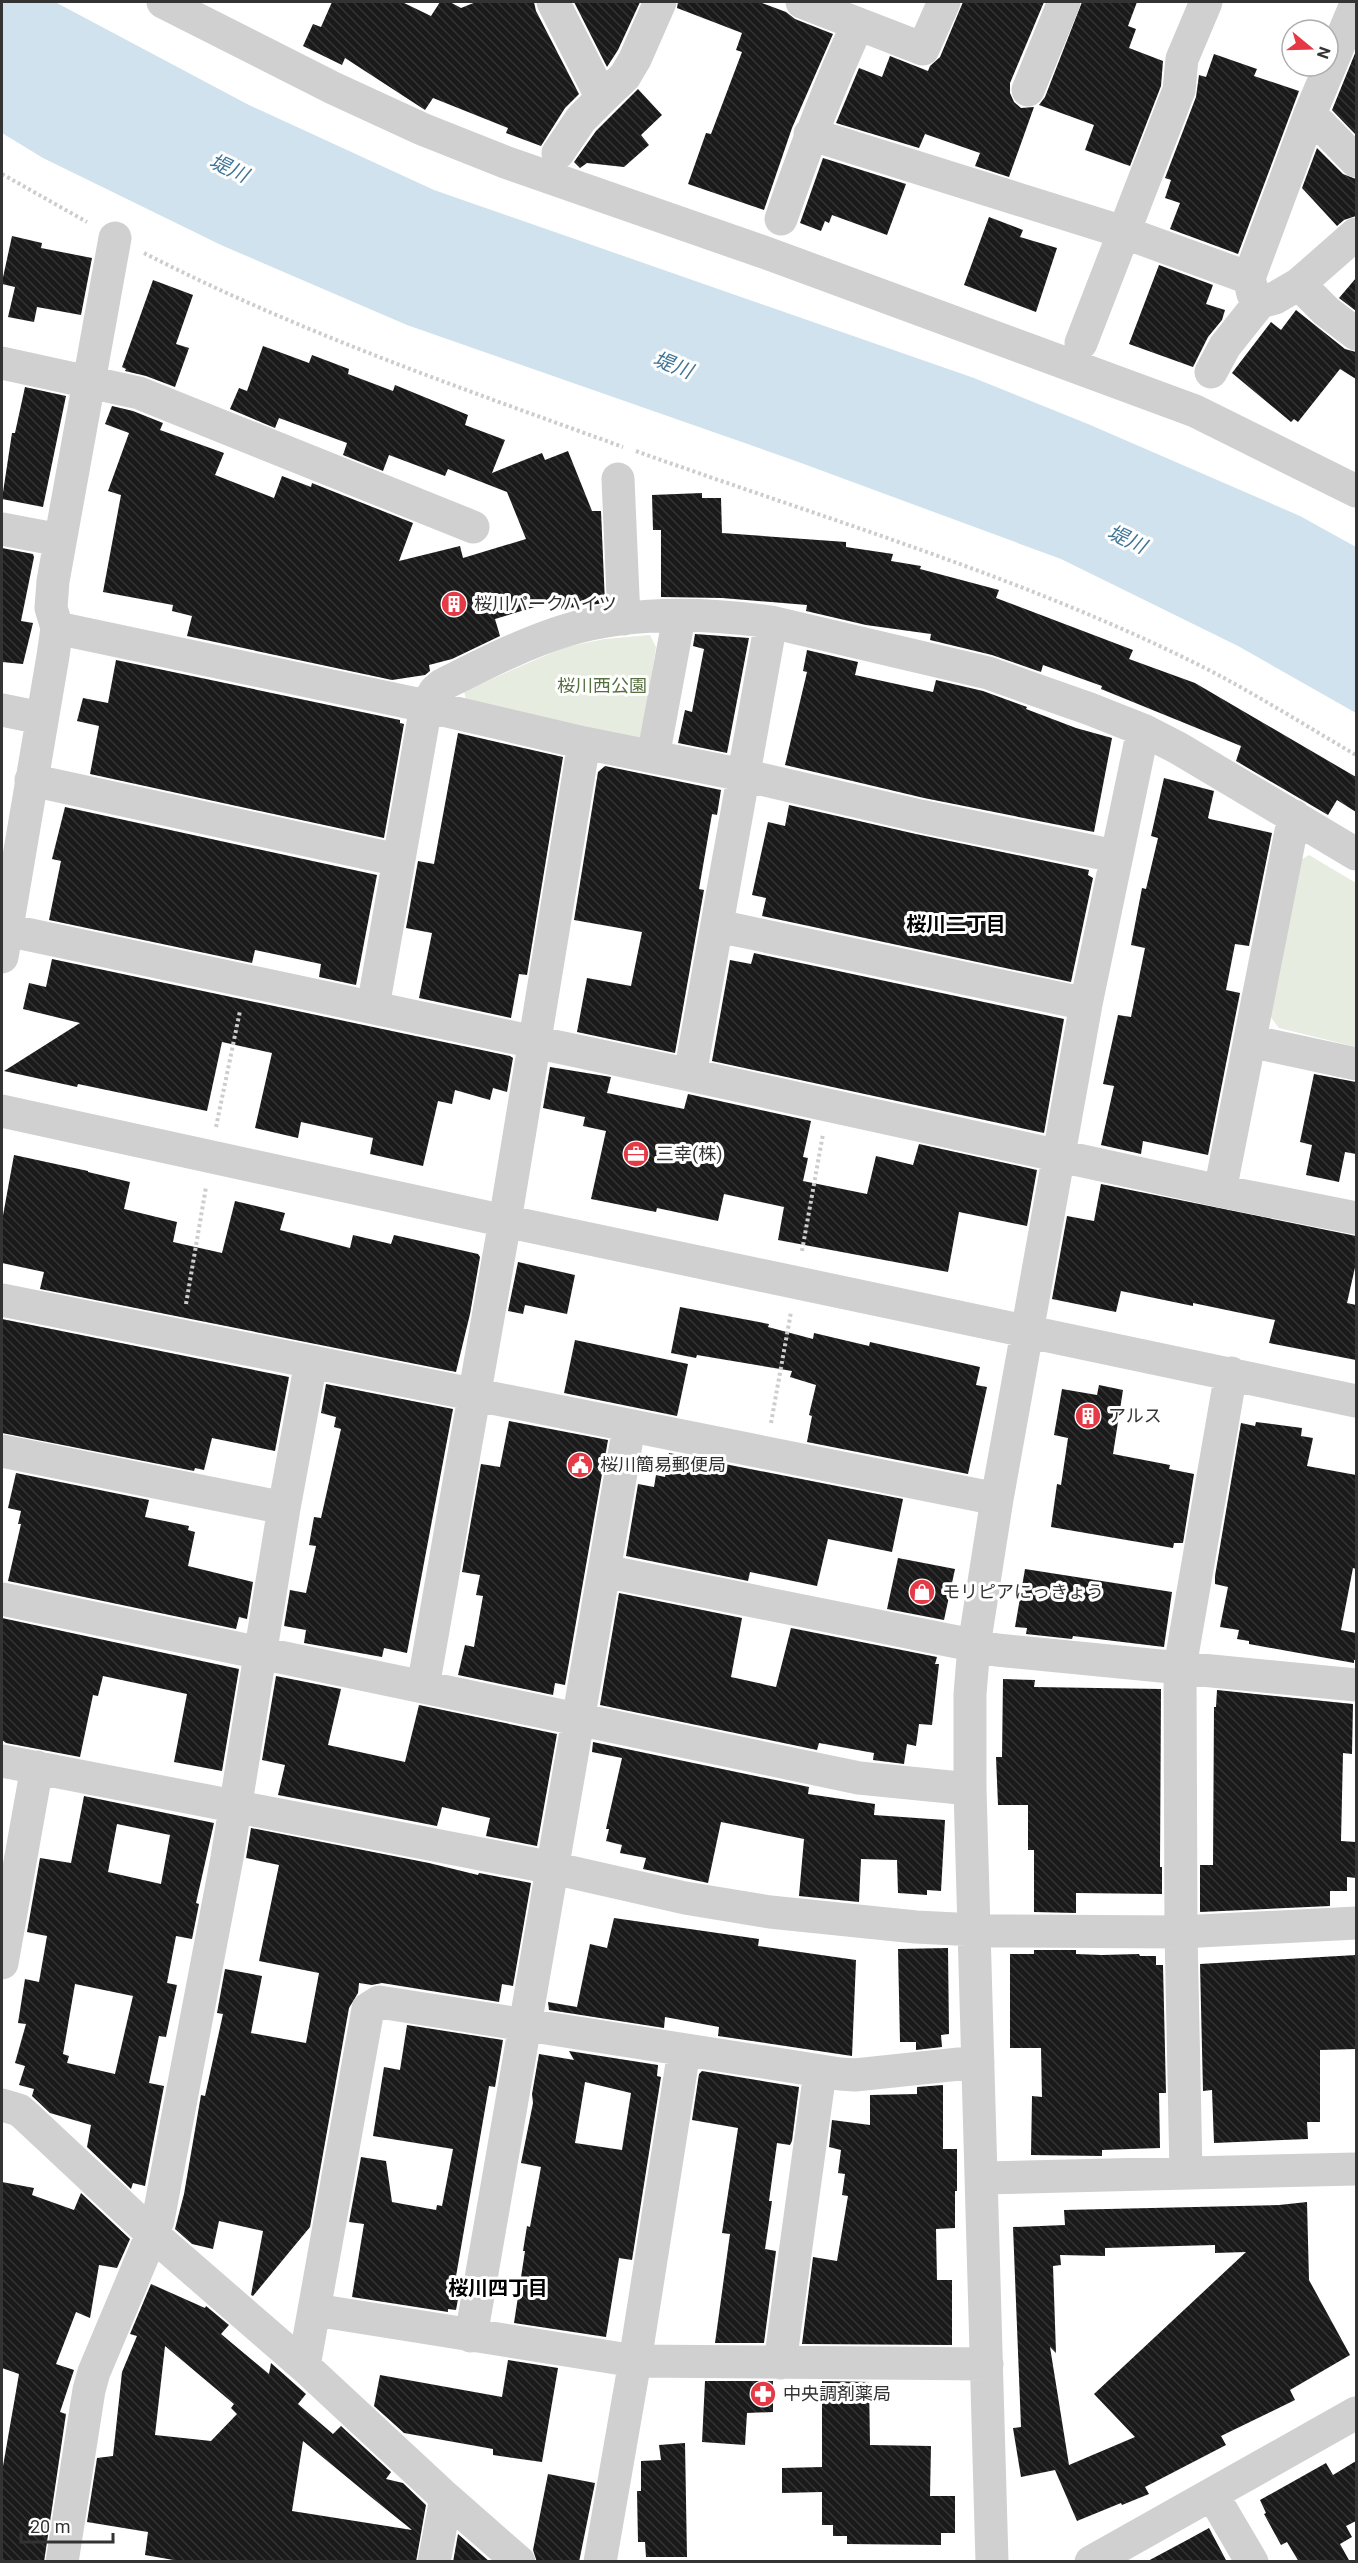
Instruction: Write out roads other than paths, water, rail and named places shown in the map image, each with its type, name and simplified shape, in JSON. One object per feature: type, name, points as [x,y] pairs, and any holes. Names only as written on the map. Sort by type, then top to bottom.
[{"type":"street","points":[[163,2],[274,59],[422,129],[505,162],[780,258],[1195,411],[1356,491]]},
{"type":"street","points":[[554,2],[602,98]]},
{"type":"street","points":[[558,153],[581,119],[625,76],[660,2]]},
{"type":"street","points":[[802,2],[923,50],[944,2]]},
{"type":"street","points":[[1028,90],[1064,2]]},
{"type":"street","points":[[1080,343],[1179,90],[1182,60],[1206,2]]},
{"type":"street","points":[[1211,372],[1254,290],[1310,114],[1356,4]]},
{"type":"street","points":[[781,219],[831,80],[858,24]]},
{"type":"street","points":[[1310,114],[1356,161]]},
{"type":"street","points":[[810,134],[1123,232],[1275,298],[1299,284],[1356,234]]},
{"type":"street","points":[[115,238],[53,581],[51,608],[57,628],[3,938],[246,981],[373,1007],[1059,1157],[1356,1218]]},
{"type":"street","points":[[1299,284],[1326,311],[1356,334]]},
{"type":"street","points":[[2,363],[139,393],[473,527]]},
{"type":"street","points":[[618,479],[624,619]]},
{"type":"street","points":[[2,529],[60,540]]},
{"type":"street","points":[[652,757],[679,617]]},
{"type":"street","points":[[373,1007],[426,706],[435,691],[442,685],[476,668],[567,630],[624,619],[679,617],[771,622],[988,673],[1143,730],[1178,748],[1356,854]]},
{"type":"street","points":[[690,1075],[771,622]]},
{"type":"street","points":[[57,628],[426,706],[584,743],[743,775],[920,816],[1115,856]]},
{"type":"street","points":[[2,710],[41,718]]},
{"type":"street","points":[[985,2561],[987,2364],[970,1789],[970,1694],[974,1646],[997,1499],[1086,1004],[1143,730]]},
{"type":"street","points":[[423,1687],[505,1221],[584,743]]},
{"type":"street","points":[[31,780],[398,860]]},
{"type":"street","points":[[1220,1191],[1294,816]]},
{"type":"street","points":[[718,927],[1086,1004]]},
{"type":"street","points":[[1250,1041],[1356,1064]]},
{"type":"street","points":[[2,1111],[505,1221],[1356,1401]]},
{"type":"street","points":[[2,1300],[997,1499]]},
{"type":"street","points":[[62,2562],[89,2390],[158,2220],[237,1805],[284,1508],[311,1362]]},
{"type":"street","points":[[1186,2173],[1181,1932],[1180,1667],[1231,1373]]},
{"type":"street","points":[[471,2336],[629,1427]]},
{"type":"street","points":[[2,1451],[284,1508]]},
{"type":"street","points":[[604,1571],[974,1646],[1356,1685]]},
{"type":"street","points":[[2,1599],[860,1778],[970,1789]]},
{"type":"street","points":[[2,1761],[553,1868],[726,1906],[842,1920],[973,1931],[1181,1932],[1356,1923]]},
{"type":"street","points":[[2,1962],[37,1767]]},
{"type":"street","points":[[304,2366],[368,2009],[379,2002],[820,2072],[855,2075],[978,2062]]},
{"type":"street","points":[[600,2562],[636,2361],[684,2051]]},
{"type":"street","points":[[780,2364],[820,2072]]},
{"type":"street","points":[[2,2105],[19,2110],[27,2116],[152,2234],[304,2366],[446,2498],[519,2562]]},
{"type":"street","points":[[982,2178],[1356,2169]]},
{"type":"street","points":[[315,2310],[636,2361],[987,2364]]},
{"type":"street","points":[[1090,2562],[1356,2413]]},
{"type":"street","points":[[1212,2494],[1252,2562]]},
{"type":"street","points":[[434,2562],[446,2498]]},
{"type":"water","name":"堤川","points":[[2,2],[55,2],[247,104],[434,190],[974,378],[1088,424],[1300,516],[1356,547],[1356,713],[1238,646],[1061,559],[793,460],[407,325],[221,245],[43,158],[2,133]]},
{"type":"place","name":"桜川パークハイツ","points":[[454,604]]},
{"type":"place","name":"三幸(株)","points":[[636,1154]]},
{"type":"place","name":"アルス","points":[[1088,1416]]},
{"type":"place","name":"桜川簡易郵便局","points":[[580,1465]]},
{"type":"place","name":"モリピアにっきょう","points":[[922,1592]]},
{"type":"place","name":"中央調剤薬局","points":[[763,2394]]},
{"type":"district","name":"桜川二丁目","points":[[956,924]]},
{"type":"district","name":"桜川四丁目","points":[[498,2288]]},
{"type":"park label","name":"桜川西公園","points":[[602,686]]}]
